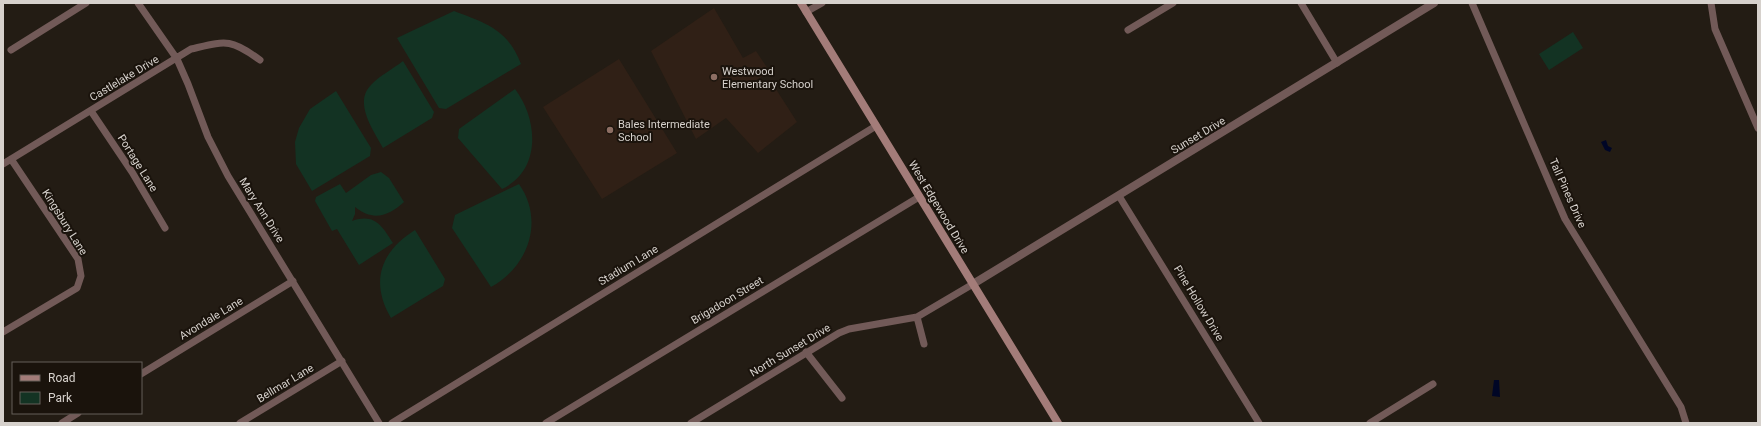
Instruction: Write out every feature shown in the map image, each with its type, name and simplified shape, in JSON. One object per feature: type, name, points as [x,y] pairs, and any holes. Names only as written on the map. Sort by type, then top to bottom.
[{"type":"main road","name":"West Edgewood Drive","points":[[801,3],[1058,423]]},
{"type":"street","points":[[11,50],[86,3]]},
{"type":"street","name":"Mary Ann Drive","points":[[138,3],[177,59],[208,137],[228,176],[379,423]]},
{"type":"street","points":[[806,12],[822,3]]},
{"type":"street","points":[[1128,30],[1173,3]]},
{"type":"street","points":[[1301,3],[1337,63]]},
{"type":"street","name":"Sunset Drive","points":[[973,284],[1434,3]]},
{"type":"street","name":"Tall Pines Drive","points":[[1472,3],[1565,219],[1681,407],[1686,423]]},
{"type":"street","points":[[1711,3],[1715,29],[1758,128]]},
{"type":"street","name":"Castlelake Drive","points":[[3,164],[177,59],[191,49],[227,42],[241,46],[260,60]]},
{"type":"street","name":"Portage Lane","points":[[91,111],[132,172],[165,228]]},
{"type":"street","name":"Stadium Lane","points":[[392,423],[876,126]]},
{"type":"street","name":"Kingsbury Lane","points":[[3,332],[77,288],[81,276],[78,259],[11,159]]},
{"type":"street","name":"Pine Hollow Drive","points":[[1119,196],[1259,423]]},
{"type":"street","name":"Brigadoon Street","points":[[546,423],[920,197]]},
{"type":"street","name":"Avondale Lane","points":[[142,373],[293,281]]},
{"type":"street","name":"North Sunset Drive","points":[[691,423],[806,352],[849,329],[917,317],[973,284]]},
{"type":"street","points":[[917,317],[924,344]]},
{"type":"street","points":[[806,352],[842,398]]},
{"type":"street","name":"Bellmar Lane","points":[[240,423],[342,361]]},
{"type":"street","points":[[1370,423],[1433,384]]},
{"type":"street","points":[[62,423],[76,414]]},
{"type":"shaded area","name":"Westwood Elementary School","points":[[714,8],[743,58],[756,51],[770,72],[755,81],[774,86],[797,122],[758,153],[726,118],[696,139],[651,51]]},
{"type":"shaded area","name":"Bales Intermediate School","points":[[619,59],[677,153],[602,199],[543,107]]},
{"type":"green space","points":[[454,11],[476,19],[502,35],[516,52],[521,64],[446,109],[439,108],[397,38]]},
{"type":"green space","points":[[1573,32],[1583,48],[1549,70],[1539,54]]},
{"type":"green space","points":[[403,61],[434,112],[432,118],[383,148],[367,117],[364,100],[366,92],[374,82]]},
{"type":"green space","points":[[515,89],[523,101],[528,115],[532,129],[532,143],[530,157],[524,170],[515,180],[502,189],[458,138],[459,129]]},
{"type":"green space","points":[[336,91],[371,148],[370,156],[312,191],[296,164],[295,142],[299,128],[310,109]]},
{"type":"green space","points":[[381,172],[389,178],[404,202],[386,214],[374,216],[355,207],[355,214],[352,221],[360,219],[372,220],[381,226],[393,243],[359,265],[337,229],[332,231],[315,201],[316,197],[340,184],[346,193],[371,175]]},
{"type":"green space","points":[[519,184],[527,198],[531,213],[529,242],[515,268],[491,287],[452,228],[455,215]]},
{"type":"green space","points":[[415,230],[445,279],[443,286],[391,318],[381,292],[380,280],[382,269],[386,258],[394,248]]},
{"type":"water","points":[[1606,140],[1608,146],[1612,148],[1610,152],[1605,150],[1601,142]]},
{"type":"water","points":[[1494,380],[1499,380],[1500,397],[1492,396]]},
{"type":"place","name":"Westwood Elementary School","points":[[714,77]]},
{"type":"place","name":"Bales Intermediate School","points":[[610,130]]}]
